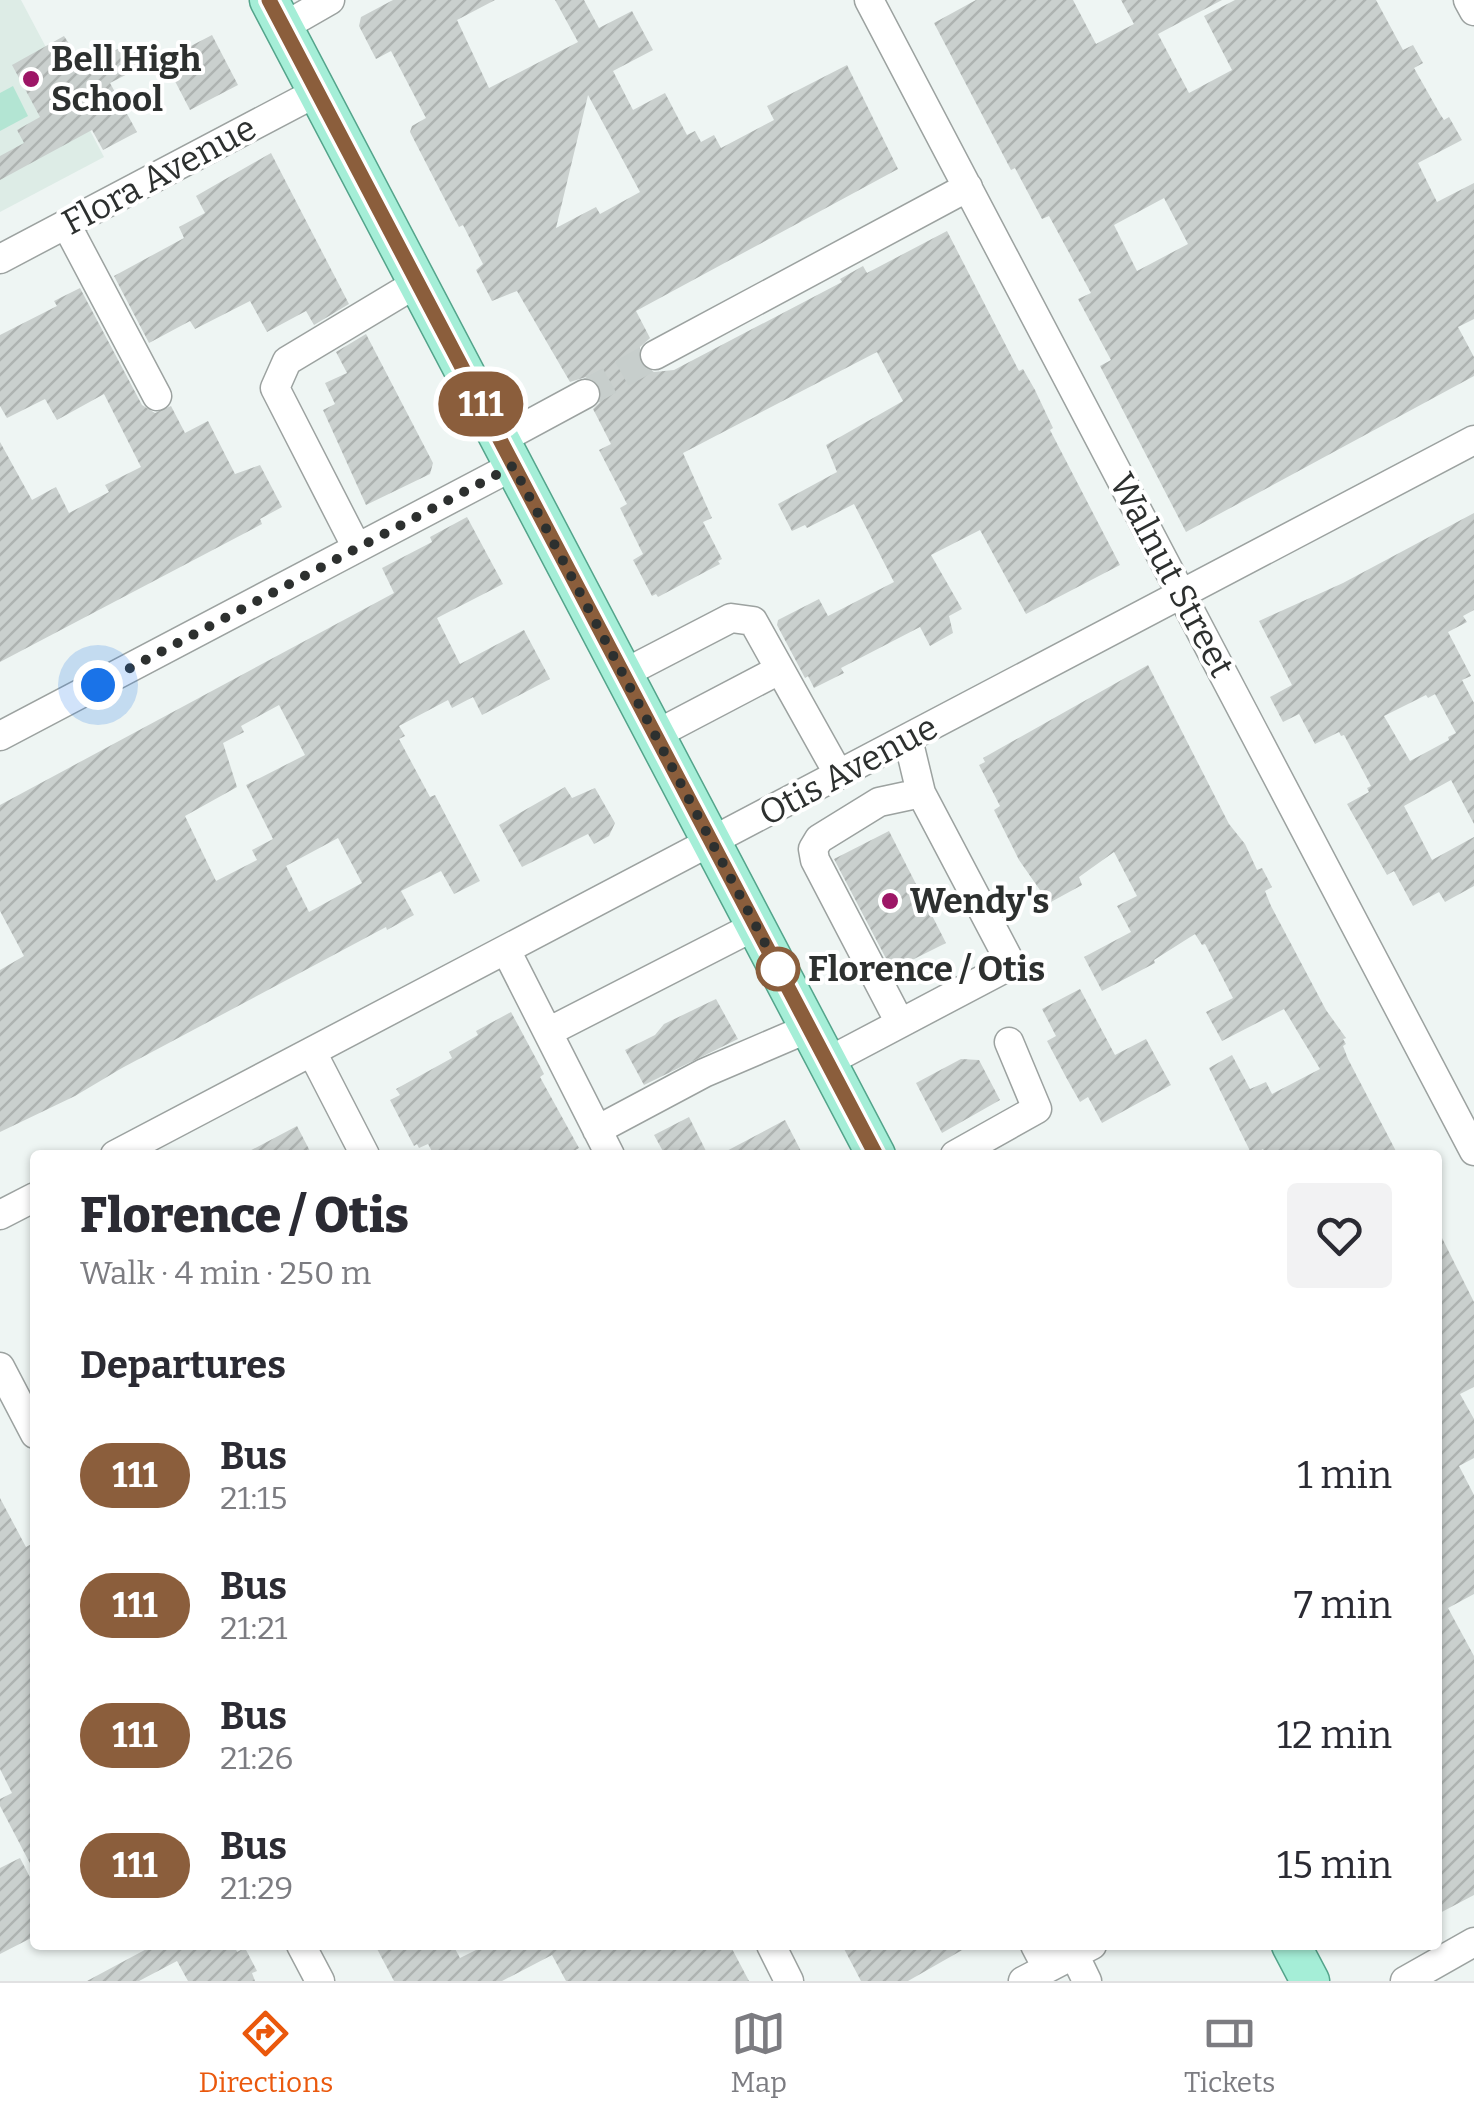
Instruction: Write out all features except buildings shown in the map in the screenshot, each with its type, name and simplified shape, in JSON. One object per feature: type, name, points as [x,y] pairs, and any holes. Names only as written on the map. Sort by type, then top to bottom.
[{"type":"main road","points":[[276,14],[873,1150]]},
{"type":"main road","points":[[1294,1950],[1310,1981]]},
{"type":"street","points":[[276,14],[330,0]]},
{"type":"street","name":"Walnut Street","points":[[869,0],[1474,1151]]},
{"type":"street","points":[[1468,0],[1474,12]]},
{"type":"street","name":"Flora Avenue","points":[[0,258],[317,92]]},
{"type":"street","points":[[656,355],[968,188]]},
{"type":"street","points":[[66,224],[157,396]]},
{"type":"street","points":[[358,548],[274,388],[287,361],[417,283]]},
{"type":"street","points":[[0,736],[358,548],[506,452],[586,394]]},
{"type":"street","name":"Otis Avenue","points":[[125,1150],[1474,440]]},
{"type":"street","points":[[623,674],[731,618],[753,621],[839,775]]},
{"type":"street","points":[[655,735],[780,670]]},
{"type":"street","points":[[827,1062],[1007,966],[1009,960],[921,793],[908,739]]},
{"type":"street","points":[[900,1023],[816,860],[814,849],[819,838],[880,802],[921,793]]},
{"type":"street","points":[[548,1032],[755,926]]},
{"type":"street","points":[[506,950],[607,1150]]},
{"type":"street","points":[[597,1130],[704,1073],[809,1028]]},
{"type":"street","points":[[964,1150],[1037,1109],[1009,1042]]},
{"type":"street","points":[[312,1052],[362,1150]]},
{"type":"street","points":[[0,1215],[30,1200]]},
{"type":"street","points":[[0,1367],[30,1424]]},
{"type":"street","points":[[1405,1981],[1474,1942]]},
{"type":"street","points":[[304,1950],[320,1981]]},
{"type":"street","points":[[773,1950],[789,1981]]},
{"type":"street","points":[[1035,1965],[1082,1950],[1087,1981]]},
{"type":"shaded area","name":"Bell High School","points":[[0,0],[21,0],[104,157],[0,212]]},
{"type":"green space","points":[[13,86],[28,116],[0,131],[0,93]]},
{"type":"tunnel","points":[[585,394],[655,355]]},
{"type":"bus line","name":"111","points":[[269,0],[873,1150]]},
{"type":"place","name":"Bell High School","points":[[31,79]]},
{"type":"place","name":"Wendy's","points":[[890,901]]},
{"type":"place","name":"Florence / Otis","points":[[778,969]]},
{"type":"route","points":[[98,685],[513,466],[784,979],[778,969]]}]
